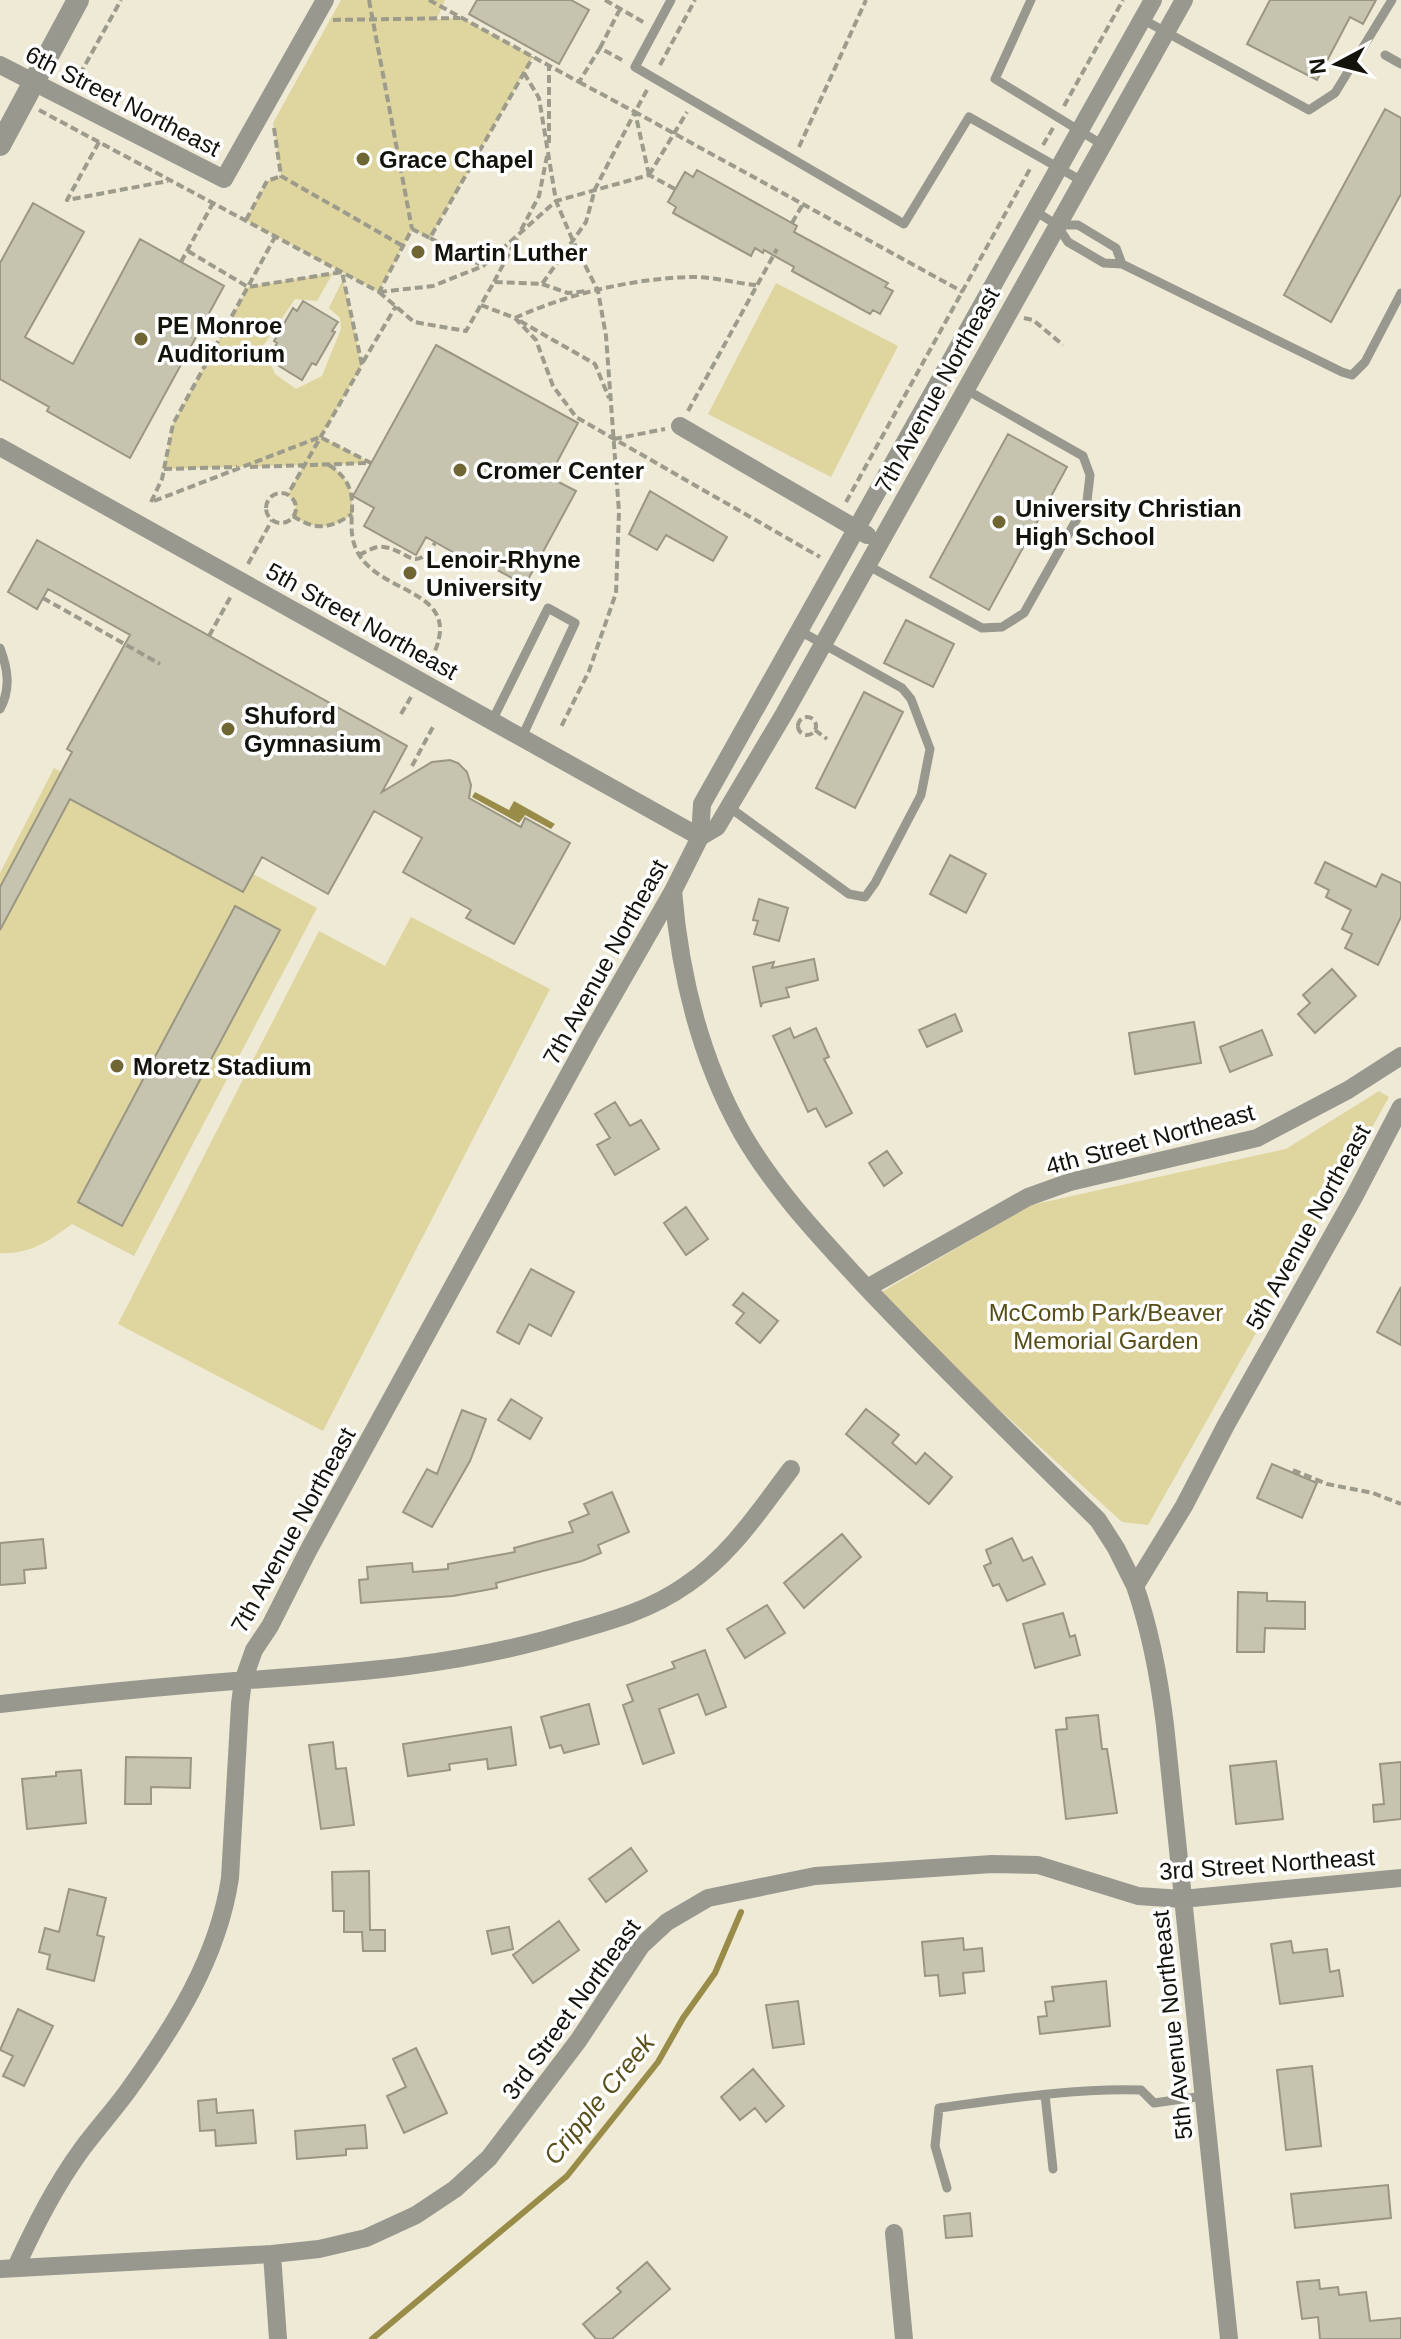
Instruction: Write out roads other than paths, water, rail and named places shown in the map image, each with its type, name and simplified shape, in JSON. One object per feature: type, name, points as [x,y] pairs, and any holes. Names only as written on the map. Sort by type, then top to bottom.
[{"type":"street","points":[[0,145],[78,0]]},
{"type":"street","name":"7th Avenue Northeast","points":[[8,2268],[61,2181],[161,2044],[215,1944],[230,1878],[243,1681],[254,1650],[270,1626],[591,1034],[673,891],[700,837],[702,804],[1153,0]]},
{"type":"street","name":"7th Avenue Northeast","points":[[700,837],[717,827],[729,807],[1184,0]]},
{"type":"street","name":"6th Street Northeast","points":[[0,65],[29,92],[66,98],[224,179],[330,5]]},
{"type":"street","points":[[680,426],[880,542]]},
{"type":"street","name":"5th Street Northeast","points":[[0,448],[700,837]]},
{"type":"street","points":[[673,891],[677,940],[688,1000],[709,1062],[743,1135],[776,1185],[801,1217],[867,1288],[1098,1520],[1135,1586]]},
{"type":"street","name":"4th Street Northeast","points":[[867,1288],[1028,1197],[1070,1182],[1257,1138],[1312,1110],[1401,1056]]},
{"type":"street","name":"5th Avenue Northeast","points":[[1229,2339],[1156,1658],[1135,1586],[1184,1506],[1401,1107]]},
{"type":"street","points":[[0,1704],[405,1668],[542,1642],[630,1615],[659,1602],[712,1565],[735,1543],[791,1469]]},
{"type":"street","name":"3rd Street Northeast","points":[[8,2268],[319,2249],[366,2238],[416,2215],[455,2189],[489,2158],[578,2041],[641,1946],[667,1922],[708,1898],[815,1876],[992,1864],[1038,1865],[1138,1896],[1182,1899],[1401,1878]]},
{"type":"street","points":[[894,2233],[904,2339]]},
{"type":"street","points":[[272,2254],[278,2339]]},
{"type":"lane","points":[[671,0],[635,67],[904,224],[969,117],[1082,181]]},
{"type":"lane","points":[[1031,0],[995,79],[1103,145]]},
{"type":"lane","points":[[1142,19],[1309,110],[1335,93],[1392,0]]},
{"type":"lane","points":[[1385,55],[1401,64]]},
{"type":"lane","points":[[1035,211],[1057,225],[1068,242],[1104,263],[1122,264],[1352,375],[1365,362],[1401,293]]},
{"type":"lane","points":[[1057,225],[1078,225],[1116,248],[1122,264]]},
{"type":"lane","points":[[867,565],[982,628],[1002,627],[1024,613],[1087,501],[1090,475],[1083,456],[965,389]]},
{"type":"lane","points":[[492,721],[548,608],[575,623],[522,737]]},
{"type":"lane","points":[[729,807],[849,894],[865,897],[921,795],[930,749],[911,699],[902,688],[800,631]]},
{"type":"lane","points":[[0,648],[5,661],[8,693],[0,709]]},
{"type":"lane","points":[[947,2188],[935,2146],[939,2108],[1115,2089],[1141,2090],[1154,2103],[1204,2096]]},
{"type":"lane","points":[[1045,2095],[1053,2169]]},
{"type":"waterway","name":"Cripple Creek","points":[[372,2339],[567,2176],[658,2062],[683,2018],[715,1973],[741,1912]]},
{"type":"place","name":"Grace Chapel","points":[[363,159]]},
{"type":"place","name":"Martin Luther","points":[[418,252]]},
{"type":"place","name":"PE Monroe Auditorium","points":[[141,339]]},
{"type":"place","name":"Cromer Center","points":[[460,470]]},
{"type":"place","name":"University Christian High School","points":[[999,522]]},
{"type":"place","name":"Lenoir-Rhyne University","points":[[410,573]]},
{"type":"place","name":"Shuford Gymnasium","points":[[228,729]]},
{"type":"place","name":"Moretz Stadium","points":[[117,1066]]},
{"type":"park label","name":"McComb Park/Beaver Memorial Garden","points":[[1106,1326]]}]
